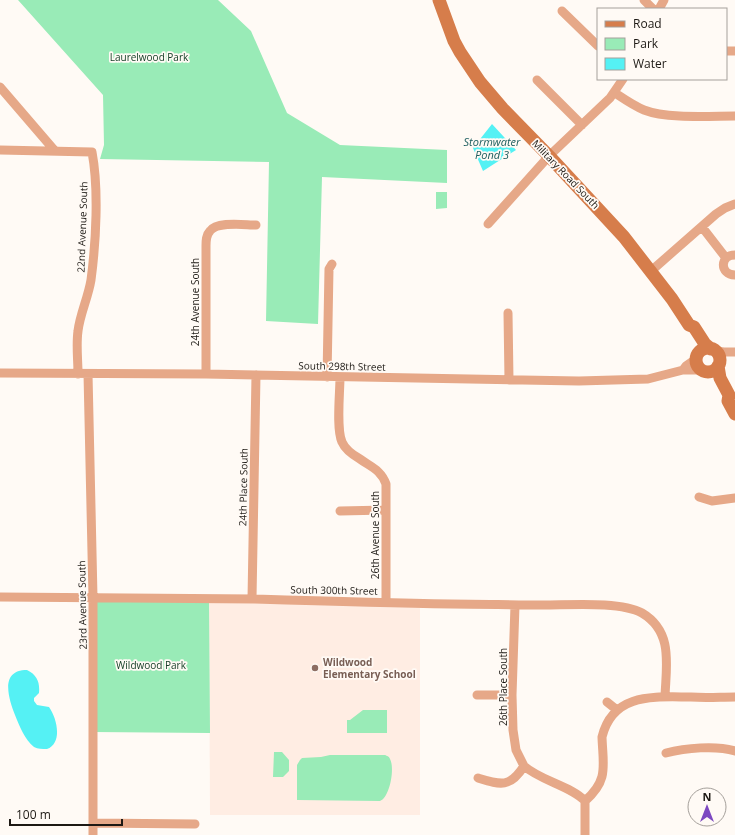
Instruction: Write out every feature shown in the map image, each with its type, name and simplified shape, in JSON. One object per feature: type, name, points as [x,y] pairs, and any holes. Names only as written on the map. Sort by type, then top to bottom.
[{"type":"main road","name":"Military Road South","points":[[439,0],[454,41],[470,68],[494,99],[624,236],[672,299],[689,325],[694,327],[716,357],[721,381],[729,395],[728,400]]},
{"type":"main road","name":"Military Road South","points":[[689,325],[688,330],[696,344],[700,364],[711,377],[723,397],[728,400],[735,414]]},
{"type":"main road","points":[[702,350],[716,357],[712,371],[700,364],[702,350]]},
{"type":"street","points":[[644,0],[652,8]]},
{"type":"street","points":[[562,11],[597,45]]},
{"type":"street","points":[[537,80],[582,125]]},
{"type":"street","points":[[488,224],[549,156],[615,93],[622,80]]},
{"type":"street","points":[[0,87],[55,151]]},
{"type":"street","points":[[615,93],[644,110],[658,114],[676,116],[735,116]]},
{"type":"street","points":[[0,150],[55,151]]},
{"type":"street","name":"22nd Avenue South","points":[[55,151],[92,152],[95,166],[96,188],[93,260],[90,283],[78,331],[78,374]]},
{"type":"street","points":[[651,271],[716,214],[735,204]]},
{"type":"street","name":"24th Avenue South","points":[[206,374],[207,236],[210,230],[216,226],[226,224],[256,225]]},
{"type":"street","points":[[702,227],[731,257],[723,264],[724,270],[729,274],[735,275]]},
{"type":"street","points":[[327,377],[329,269],[332,264]]},
{"type":"street","points":[[508,313],[509,380]]},
{"type":"street","points":[[716,357],[733,352]]},
{"type":"street","name":"South 298th Street","points":[[0,373],[206,374],[579,381],[633,380],[658,377],[683,370],[686,366],[700,364]]},
{"type":"street","name":"23rd Avenue South","points":[[88,374],[93,597],[92,835]]},
{"type":"street","name":"24th Place South","points":[[252,599],[256,375]]},
{"type":"street","name":"26th Avenue South","points":[[340,377],[339,421],[342,442],[356,457],[377,470],[383,476],[386,484],[386,602]]},
{"type":"street","points":[[699,497],[712,501],[735,498]]},
{"type":"street","points":[[340,512],[386,510]]},
{"type":"street","name":"South 300th Street","points":[[0,597],[252,599],[515,605],[592,605],[625,607],[642,613],[653,622],[660,630],[664,638],[666,648],[665,697]]},
{"type":"street","name":"26th Place South","points":[[515,605],[512,695],[515,746],[517,755],[524,766]]},
{"type":"street","points":[[477,695],[512,695]]},
{"type":"street","points":[[585,835],[585,801],[600,786],[603,776],[602,737],[608,719],[617,710],[638,699],[665,697],[735,698]]},
{"type":"street","points":[[607,702],[617,710]]},
{"type":"street","points":[[666,753],[691,748],[735,751]]},
{"type":"street","points":[[478,778],[496,783],[510,782],[524,766],[542,778],[578,795],[585,801]]},
{"type":"street","points":[[93,823],[195,824]]},
{"type":"shaded area","name":"Wildwood Elementary School","points":[[209,599],[420,604],[420,815],[210,815]]},
{"type":"green space","name":"Laurelwood Park","points":[[18,0],[218,0],[251,31],[287,113],[340,145],[447,150],[447,183],[322,177],[318,324],[266,321],[269,162],[100,159],[104,145],[103,95]]},
{"type":"green space","points":[[436,192],[447,192],[447,208],[436,209]]},
{"type":"green space","name":"Wildwood Park","points":[[93,597],[209,599],[210,733],[94,732]]},
{"type":"green space","points":[[363,710],[387,710],[387,733],[347,733],[347,720],[350,720]]},
{"type":"green space","points":[[274,752],[282,752],[289,760],[289,771],[283,777],[273,777]]},
{"type":"green space","points":[[330,755],[385,755],[389,757],[392,775],[389,788],[384,798],[380,801],[297,800],[297,765],[300,760],[302,758]]},
{"type":"water","name":"Stormwater Pond 3","points":[[492,124],[516,150],[483,171],[473,148]]},
{"type":"water","points":[[27,670],[33,674],[39,685],[39,693],[34,698],[34,701],[37,705],[49,707],[56,724],[57,736],[52,746],[47,749],[39,749],[31,744],[18,723],[12,708],[8,686],[9,679],[18,671]]},
{"type":"place","name":"Wildwood Elementary School","points":[[315,668]]}]
